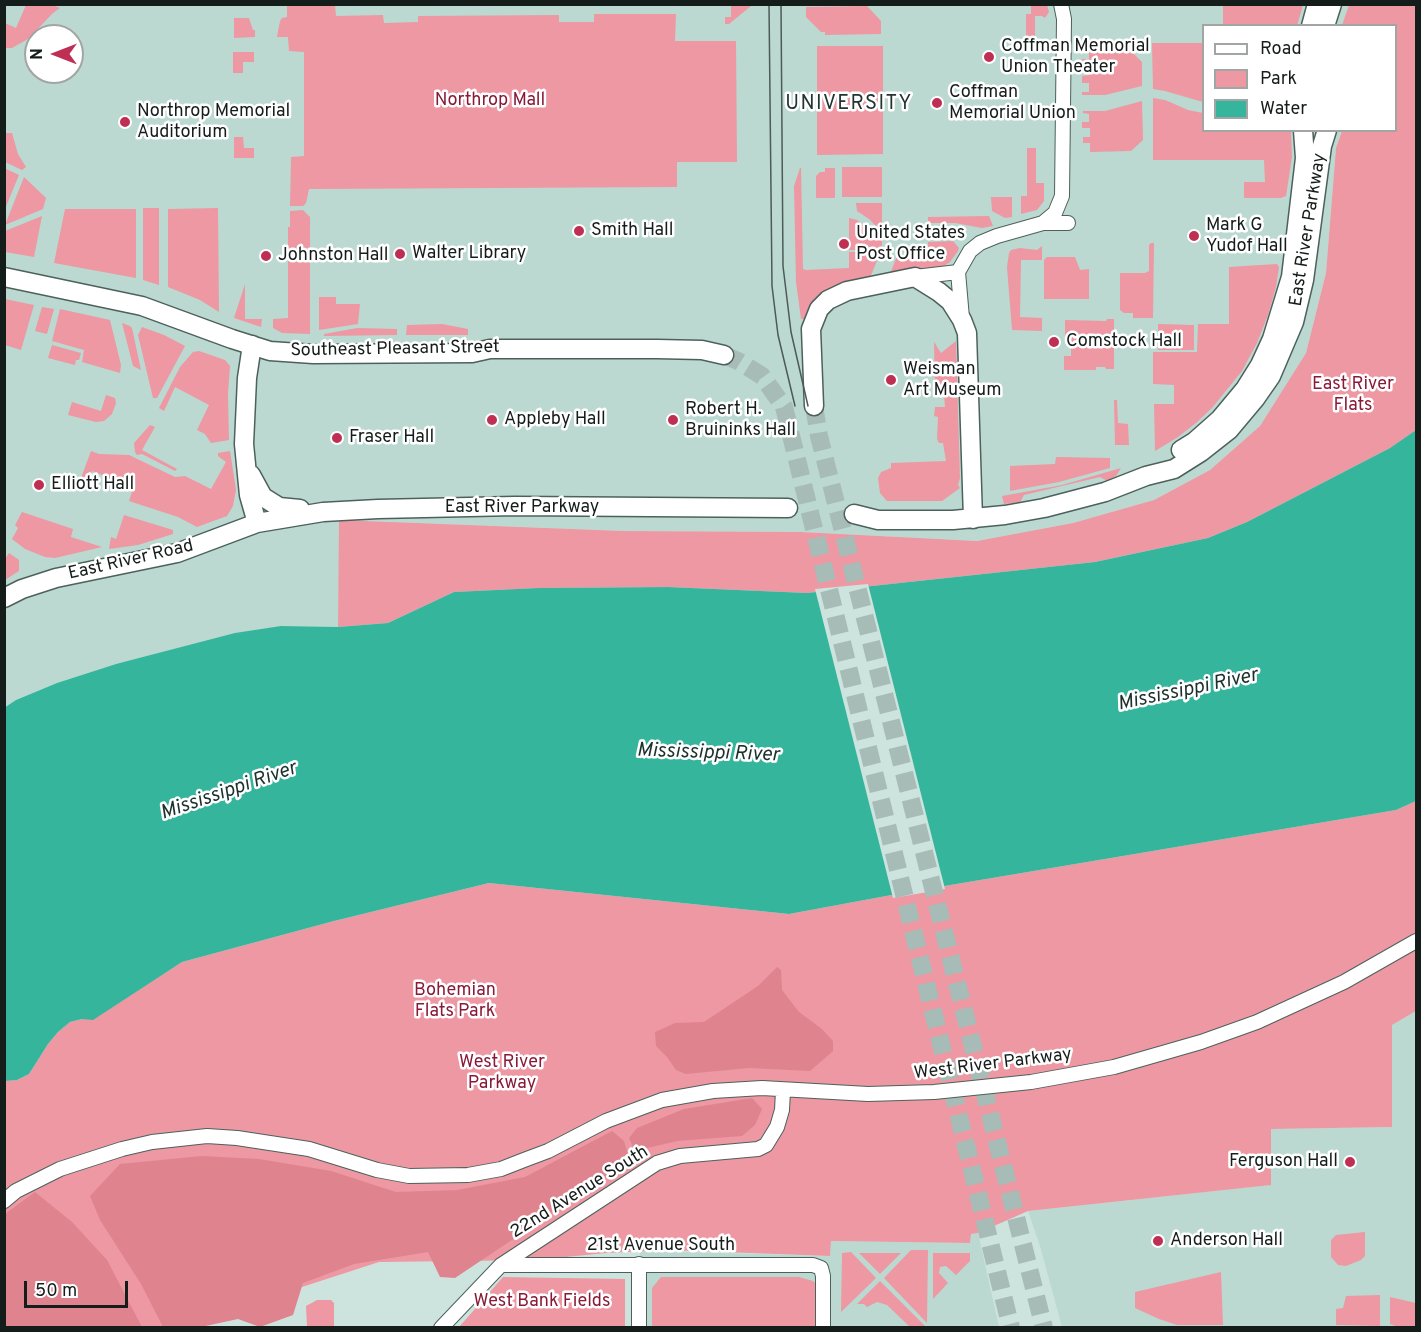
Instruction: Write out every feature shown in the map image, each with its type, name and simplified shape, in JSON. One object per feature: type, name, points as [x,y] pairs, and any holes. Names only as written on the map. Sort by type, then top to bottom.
[{"type":"street","points":[[1042,223],[1055,213],[1062,196],[1064,19],[1061,4]]},
{"type":"street","points":[[1312,24],[1317,4]]},
{"type":"street","points":[[1326,24],[1332,4]]},
{"type":"street","name":"East River Parkway","points":[[1146,476],[1194,442],[1220,419],[1250,381],[1272,339],[1291,277],[1305,158],[1303,132]]},
{"type":"street","name":"East River Parkway","points":[[854,514],[878,520],[973,519],[1044,508],[1105,492],[1146,476],[1174,469],[1229,430],[1256,399],[1271,376],[1294,322],[1300,299],[1322,146],[1326,132]]},
{"type":"street","points":[[973,519],[969,347],[962,320],[958,272],[970,251],[980,243],[1042,223],[1068,223]]},
{"type":"street","points":[[814,406],[811,329],[819,309],[837,294],[915,276],[958,272]]},
{"type":"street","points":[[915,276],[950,301],[962,320]]},
{"type":"street","name":"Southeast Pleasant Street","points":[[4,277],[142,306],[270,351],[313,354],[472,352],[490,349],[657,349],[702,350],[724,355]]},
{"type":"street","points":[[252,345],[246,378],[244,444],[251,502],[257,524]]},
{"type":"street","points":[[245,462],[263,497],[279,507],[323,512]]},
{"type":"street","name":"East River Parkway","points":[[257,524],[323,512],[481,507],[788,508]]},
{"type":"street","name":"East River Road","points":[[4,598],[22,589],[56,578],[133,564],[177,553],[257,524]]},
{"type":"street","name":"West River Parkway","points":[[4,1201],[16,1191],[60,1169],[91,1158],[152,1142],[207,1136],[237,1138],[309,1149],[377,1170],[408,1176],[468,1175],[501,1169],[548,1151],[606,1121],[662,1101],[713,1091],[762,1088],[868,1094],[934,1092],[1031,1082],[1114,1067],[1201,1042],[1257,1022],[1344,982],[1416,941]]},
{"type":"street","name":"22nd Avenue South","points":[[441,1328],[501,1265],[657,1163],[680,1156],[758,1149],[766,1145],[777,1127],[782,1110],[783,1090]]},
{"type":"street","points":[[639,1264],[639,1328]]},
{"type":"street","name":"21st Avenue South","points":[[501,1265],[813,1265],[821,1268],[823,1276],[823,1328]]},
{"type":"shaded area","points":[[5,5],[1349,5],[1342,24],[1202,24],[1202,132],[1342,132],[1336,148],[1326,273],[1306,353],[1260,426],[1210,470],[1154,500],[1073,523],[977,541],[801,532],[624,531],[340,520],[338,627],[281,626],[116,664],[57,683],[16,700],[5,708]]},
{"type":"shaded area","points":[[777,967],[781,970],[782,990],[799,1012],[822,1029],[833,1041],[833,1051],[810,1071],[749,1068],[686,1074],[676,1070],[656,1046],[655,1032],[675,1023],[704,1022],[758,986]]},
{"type":"shaded area","points":[[1416,1011],[1416,1327],[1062,1327],[1028,1211],[1270,1185],[1271,1129],[1392,1127],[1392,1025]]},
{"type":"shaded area","points":[[752,1098],[762,1109],[755,1125],[742,1136],[677,1141],[635,1151],[629,1138],[637,1128],[684,1109]]},
{"type":"shaded area","points":[[612,1131],[624,1141],[630,1161],[455,1278],[440,1277],[428,1252],[354,1264],[303,1283],[293,1315],[260,1327],[238,1319],[201,1327],[163,1327],[141,1284],[100,1220],[90,1196],[120,1164],[202,1156],[259,1159],[331,1171],[396,1192],[457,1190],[525,1177]]},
{"type":"shaded area","points":[[35,1192],[72,1222],[107,1260],[142,1327],[5,1327],[5,1214]]},
{"type":"shaded area","points":[[978,1233],[999,1327],[639,1328],[640,1251],[830,1256],[831,1241],[970,1243],[971,1234]]},
{"type":"green space","name":"Northrop Mall","points":[[287,4],[335,5],[336,16],[383,15],[384,23],[418,22],[418,16],[559,15],[559,22],[594,22],[594,14],[676,14],[675,41],[736,41],[737,162],[677,162],[677,187],[309,189],[306,203],[303,206],[290,206],[291,157],[304,156],[304,52],[289,51],[288,37],[277,37],[280,21],[287,17]]},
{"type":"green space","points":[[1223,4],[1303,5],[1298,24],[1223,24]]},
{"type":"green space","points":[[26,5],[52,5],[60,8],[42,24],[24,24],[24,41],[12,48],[5,48],[5,23],[16,28]]},
{"type":"green space","points":[[731,5],[751,6],[729,24],[725,24],[725,17],[731,17]]},
{"type":"green space","points":[[1031,5],[1047,5],[1049,12],[1045,18],[1035,16],[1035,44],[1026,44],[1026,14],[1031,14]]},
{"type":"green space","name":"East River Flats","points":[[1349,5],[1416,5],[1416,430],[1390,448],[1247,522],[1208,538],[1095,562],[807,593],[668,587],[538,588],[454,592],[388,623],[338,627],[339,520],[624,531],[801,532],[977,541],[1073,523],[1154,500],[1210,470],[1260,426],[1306,353],[1326,273],[1336,148],[1342,132],[1397,132],[1397,24],[1342,24]]},
{"type":"green space","points":[[867,6],[881,21],[881,34],[825,35],[825,32],[821,32],[806,17],[806,7]]},
{"type":"green space","points":[[234,18],[249,18],[255,30],[255,37],[234,38]]},
{"type":"green space","points":[[1152,43],[1202,43],[1202,102],[1153,89]]},
{"type":"green space","points":[[817,46],[883,46],[883,154],[817,155]]},
{"type":"green space","points":[[1089,51],[1131,51],[1142,62],[1142,86],[1105,95],[1082,95],[1082,92],[1089,92],[1089,83],[1082,83],[1082,76],[1089,75],[1089,67],[1082,67],[1082,59],[1089,59]]},
{"type":"green space","points":[[233,52],[254,52],[254,62],[243,62],[243,73],[233,73]]},
{"type":"green space","points":[[1153,98],[1202,113],[1202,132],[1291,132],[1292,157],[1286,196],[1281,198],[1244,198],[1244,182],[1265,182],[1264,160],[1153,160]]},
{"type":"green space","points":[[1142,101],[1143,140],[1131,151],[1090,152],[1090,143],[1083,143],[1083,137],[1090,137],[1090,128],[1082,128],[1082,122],[1089,122],[1089,114],[1083,111],[1105,111]]},
{"type":"green space","points":[[5,133],[12,133],[18,154],[26,167],[22,170],[5,162]]},
{"type":"green space","points":[[234,137],[243,137],[244,148],[254,148],[254,158],[234,158]]},
{"type":"green space","points":[[1027,148],[1036,148],[1036,183],[1044,183],[1044,201],[1037,210],[1021,214],[1021,196],[1027,196]]},
{"type":"green space","points":[[842,167],[882,167],[882,197],[842,197]]},
{"type":"green space","points":[[4,168],[19,175],[5,209],[4,209]]},
{"type":"green space","points":[[800,168],[803,269],[849,268],[849,252],[881,251],[869,280],[846,282],[831,287],[812,304],[805,319],[801,319],[796,282],[794,186]]},
{"type":"green space","points":[[825,168],[835,168],[835,198],[816,198],[816,176],[820,172],[825,172]]},
{"type":"green space","points":[[24,177],[46,198],[43,209],[5,225]]},
{"type":"green space","points":[[991,197],[1012,197],[1012,217],[1005,218],[992,211]]},
{"type":"green space","points":[[856,203],[882,203],[882,232],[857,211]]},
{"type":"green space","points":[[143,208],[159,208],[159,285],[143,280]]},
{"type":"green space","points":[[218,208],[219,312],[200,300],[168,287],[168,209]]},
{"type":"green space","points":[[65,209],[136,209],[136,278],[54,263]]},
{"type":"green space","points":[[303,210],[310,217],[310,334],[282,333],[273,328],[273,319],[288,318],[290,211]]},
{"type":"green space","points":[[42,216],[34,257],[5,252],[5,231]]},
{"type":"green space","points":[[989,216],[993,226],[982,228],[955,223],[928,223],[928,217]]},
{"type":"green space","points":[[849,218],[857,220],[872,233],[882,237],[882,250],[849,250]]},
{"type":"green space","points":[[953,241],[959,248],[958,251],[944,266],[890,274],[897,256],[928,254],[928,242]]},
{"type":"green space","points":[[1154,243],[1153,318],[1133,318],[1133,313],[1124,313],[1120,310],[1120,273],[1149,271],[1149,245]]},
{"type":"green space","points":[[1042,246],[1042,260],[1021,260],[1020,317],[1042,318],[1042,331],[1012,330],[1007,267],[1009,253],[1011,250],[1020,248],[1037,250]]},
{"type":"green space","points":[[1047,257],[1075,257],[1080,270],[1089,269],[1089,299],[1044,299],[1044,260]]},
{"type":"green space","points":[[1277,264],[1279,267],[1276,287],[1268,315],[1257,343],[1242,371],[1212,408],[1196,423],[1155,451],[1154,404],[1174,404],[1174,385],[1153,384],[1153,352],[1197,352],[1198,324],[1229,324],[1229,267]]},
{"type":"green space","points":[[245,284],[245,319],[262,319],[261,327],[234,318]]},
{"type":"green space","points":[[319,297],[336,297],[336,304],[360,304],[358,324],[319,330]]},
{"type":"green space","points":[[5,299],[34,305],[21,350],[5,345]]},
{"type":"green space","points":[[42,307],[54,309],[47,334],[35,331]]},
{"type":"green space","points":[[60,309],[110,320],[121,365],[120,373],[82,362],[84,350],[52,341]]},
{"type":"green space","points":[[1114,319],[1114,369],[1096,367],[1096,370],[1064,370],[1064,356],[1071,356],[1071,337],[1065,337],[1065,320],[1106,321]]},
{"type":"green space","points":[[122,323],[132,328],[141,370],[133,366]]},
{"type":"green space","points":[[442,324],[468,329],[468,335],[406,335],[407,325]]},
{"type":"green space","points":[[1158,324],[1194,325],[1194,350],[1158,350]]},
{"type":"green space","points":[[142,327],[185,346],[157,398],[153,398],[138,335]]},
{"type":"green space","points":[[357,328],[397,329],[397,335],[324,336],[324,334]]},
{"type":"green space","points":[[956,341],[960,478],[958,485],[960,488],[942,501],[887,501],[880,493],[878,478],[881,472],[891,468],[891,463],[946,461],[943,443],[939,443],[937,439],[938,417],[934,416],[935,407],[945,407],[944,395],[935,395],[934,342],[941,353]]},
{"type":"green space","points":[[52,345],[81,353],[79,360],[76,360],[75,365],[48,358]]},
{"type":"green space","points":[[199,351],[225,360],[230,366],[229,440],[211,443],[205,434],[197,430],[209,405],[175,387],[164,411],[159,408],[180,367],[193,352]]},
{"type":"green space","points":[[106,395],[115,398],[116,403],[112,414],[104,421],[96,422],[68,415],[72,402],[101,411]]},
{"type":"green space","points":[[1114,400],[1117,400],[1118,423],[1128,424],[1129,445],[1115,445]]},
{"type":"green space","points":[[150,425],[155,427],[142,450],[177,469],[175,471],[142,454],[137,455],[135,452],[134,443]]},
{"type":"green space","points":[[91,451],[99,454],[129,455],[175,477],[185,476],[211,489],[226,462],[218,456],[218,453],[230,451],[236,490],[233,506],[227,516],[197,527],[178,517],[129,501],[132,492],[123,488],[124,484],[92,471],[85,489],[78,486]]},
{"type":"green space","points":[[1056,457],[1110,458],[1110,468],[1059,482],[1010,491],[1010,466],[1055,464]]},
{"type":"green space","points":[[1121,468],[1116,476],[1107,481],[1100,477],[1024,495],[1020,502],[1004,504],[1002,496],[1062,485]]},
{"type":"green space","points":[[22,512],[73,529],[71,537],[102,547],[55,558],[45,557],[25,549],[12,539],[18,528],[15,525]]},
{"type":"green space","points":[[124,515],[173,530],[173,534],[138,545],[109,549],[111,537],[116,539]]},
{"type":"green space","points":[[9,553],[19,560],[19,571],[5,580],[5,559]]},
{"type":"green space","name":"West River Parkway","points":[[1416,801],[1416,1011],[1392,1025],[1392,1127],[1271,1129],[1271,1185],[1028,1211],[971,1234],[970,1243],[831,1241],[830,1256],[668,1250],[536,1260],[379,1262],[194,1322],[195,1327],[5,1328],[5,1081],[17,1080],[29,1074],[48,1044],[70,1022],[93,1019],[182,962],[334,921],[489,883],[789,914],[1396,810]]},
{"type":"green space","points":[[1365,1232],[1365,1256],[1346,1266],[1338,1265],[1331,1257],[1331,1240],[1336,1235]]},
{"type":"green space","points":[[911,1250],[928,1250],[927,1323],[884,1278]]},
{"type":"green space","points":[[851,1252],[876,1278],[841,1312],[842,1253]]},
{"type":"green space","points":[[859,1253],[901,1253],[880,1274]]},
{"type":"green space","points":[[933,1253],[970,1253],[970,1261],[956,1275],[946,1266],[940,1267],[939,1273],[948,1283],[933,1299]]},
{"type":"green space","points":[[1221,1272],[1223,1325],[1177,1325],[1135,1308],[1135,1292]]},
{"type":"green space","name":"West Bank Fields","points":[[503,1277],[625,1279],[625,1327],[459,1327]]},
{"type":"green space","points":[[661,1277],[799,1277],[813,1281],[817,1285],[817,1327],[652,1327],[652,1288]]},
{"type":"green space","points":[[880,1281],[926,1327],[910,1327],[887,1305],[877,1302],[867,1307],[864,1304],[857,1304]]},
{"type":"green space","points":[[1380,1295],[1380,1326],[1336,1325],[1336,1309],[1343,1308],[1346,1296]]},
{"type":"green space","points":[[1390,1297],[1416,1303],[1416,1327],[1398,1327],[1390,1324]]},
{"type":"green space","points":[[317,1300],[331,1300],[334,1303],[334,1327],[307,1327],[306,1306]]},
{"type":"water","name":"Mississippi River","points":[[1416,430],[1416,801],[1396,810],[789,914],[489,883],[334,921],[182,962],[93,1020],[82,1019],[70,1022],[48,1044],[29,1074],[17,1080],[5,1081],[4,708],[16,700],[57,683],[116,664],[235,633],[281,626],[338,627],[388,623],[454,592],[538,588],[668,587],[807,593],[1095,562],[1208,538],[1247,522],[1390,448]]},
{"type":"pier","points":[[868,584],[945,889],[893,898],[815,589]]},
{"type":"tunnel","points":[[724,355],[762,376],[784,407],[1011,1328]]},
{"type":"tunnel","points":[[814,406],[819,436],[1044,1328]]},
{"type":"tram line","points":[[769,4],[772,286],[778,335],[795,406]]},
{"type":"tram line","points":[[781,4],[783,266],[791,332],[808,406]]},
{"type":"place","name":"Coffman Memorial Union Theater","points":[[989,57]]},
{"type":"place","name":"Coffman Memorial Union","points":[[937,103]]},
{"type":"place","name":"Northrop Memorial Auditorium","points":[[125,122]]},
{"type":"place","name":"Smith Hall","points":[[579,231]]},
{"type":"place","name":"Mark G Yudof Hall","points":[[1194,236]]},
{"type":"place","name":"United States Post Office","points":[[844,244]]},
{"type":"place","name":"Walter Library","points":[[400,254]]},
{"type":"place","name":"Johnston Hall","points":[[266,256]]},
{"type":"place","name":"Comstock Hall","points":[[1054,342]]},
{"type":"place","name":"Weisman Art Museum","points":[[891,380]]},
{"type":"place","name":"Appleby Hall","points":[[492,420]]},
{"type":"place","name":"Robert H. Bruininks Hall","points":[[673,420]]},
{"type":"place","name":"Fraser Hall","points":[[337,438]]},
{"type":"place","name":"Elliott Hall","points":[[39,485]]},
{"type":"place","name":"Ferguson Hall","points":[[1350,1162]]},
{"type":"place","name":"Anderson Hall","points":[[1158,1241]]},
{"type":"district","name":"UNIVERSITY","points":[[849,105]]},
{"type":"park label","name":"Bohemian Flats Park","points":[[455,1001]]}]
